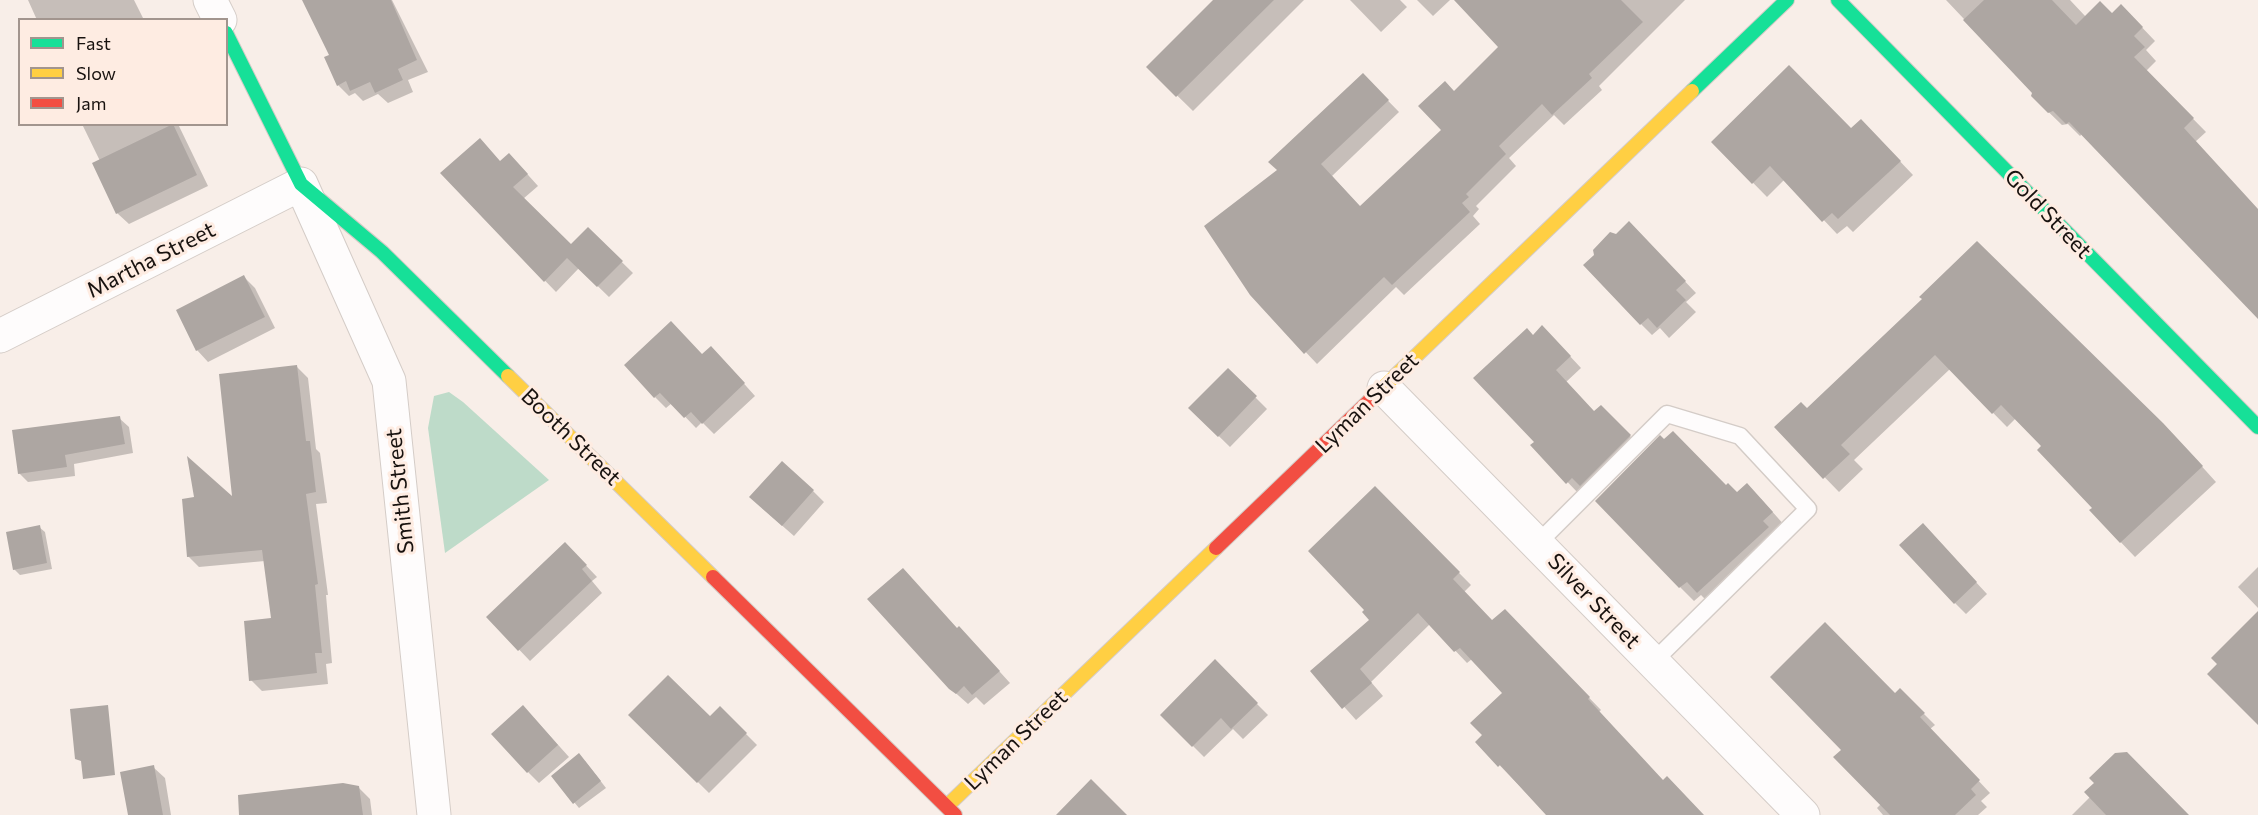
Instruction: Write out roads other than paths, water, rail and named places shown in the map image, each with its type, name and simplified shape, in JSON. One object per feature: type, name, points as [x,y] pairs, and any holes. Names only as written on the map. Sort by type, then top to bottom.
[{"type":"street","points":[[210,0],[219,18]]},
{"type":"street","name":"Lyman Street","points":[[951,811],[1384,388],[1787,0]]},
{"type":"street","name":"Gold Street","points":[[1839,0],[2258,427]]},
{"type":"street","name":"Booth Street","points":[[228,37],[302,184],[382,252],[951,811]]},
{"type":"street","name":"Martha Street","points":[[0,336],[302,184]]},
{"type":"street","name":"Smith Street","points":[[302,184],[389,381],[434,815]]},
{"type":"street","name":"Silver Street","points":[[1384,388],[1803,815]]},
{"type":"lane","points":[[1537,544],[1667,414],[1740,436],[1808,509],[1653,662]]}]
